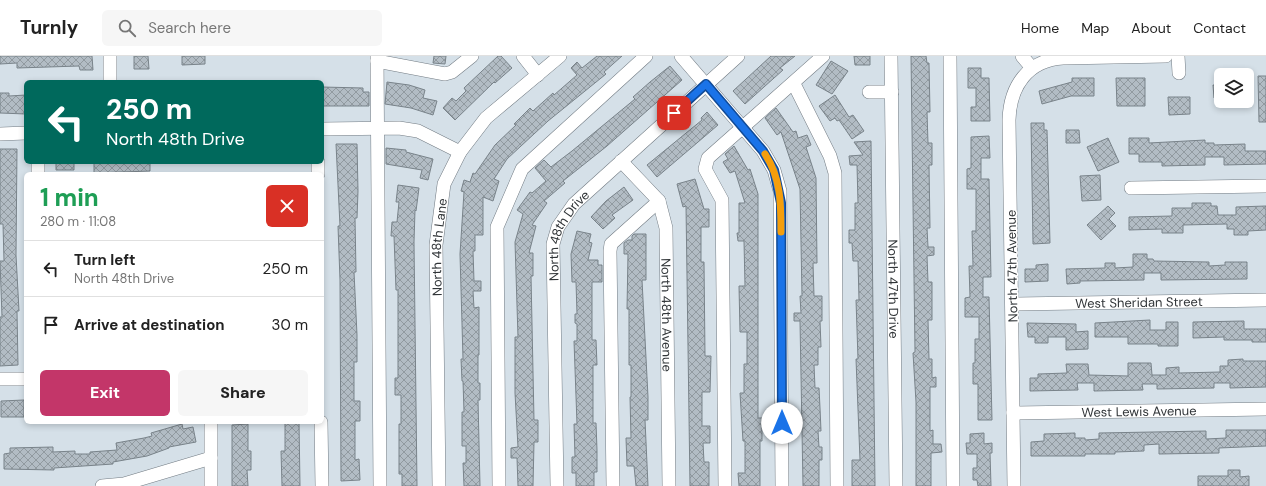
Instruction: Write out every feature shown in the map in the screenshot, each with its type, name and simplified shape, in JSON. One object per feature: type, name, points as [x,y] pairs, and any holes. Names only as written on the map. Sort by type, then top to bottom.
[{"type":"street","points":[[110,56],[110,80]]},
{"type":"street","points":[[380,486],[377,58],[445,74],[452,72],[472,56]]},
{"type":"street","points":[[523,56],[538,75]]},
{"type":"street","name":"North 48th Lane","points":[[439,486],[436,245],[444,184],[460,152],[486,118],[560,56]]},
{"type":"street","points":[[499,486],[496,227],[522,169],[646,56]]},
{"type":"street","points":[[681,56],[743,127],[770,161],[780,191],[782,486]]},
{"type":"street","name":"North 48th Drive","points":[[557,486],[553,244],[558,227],[566,213],[621,161],[738,56]]},
{"type":"street","points":[[725,486],[722,200],[705,170],[708,158],[794,84],[823,56]]},
{"type":"street","name":"North 47th Drive","points":[[891,56],[896,486]]},
{"type":"street","points":[[950,56],[953,486]]},
{"type":"street","points":[[1022,56],[1032,68],[1054,58],[1166,56]]},
{"type":"street","points":[[1178,56],[1179,73]]},
{"type":"street","name":"North 47th Avenue","points":[[1014,486],[1010,110],[1014,92],[1032,68]]},
{"type":"street","points":[[794,84],[830,156],[835,173],[837,486]]},
{"type":"street","points":[[869,92],[892,92]]},
{"type":"street","points":[[324,128],[377,127],[418,131],[460,152]]},
{"type":"street","points":[[0,134],[24,133]]},
{"type":"street","name":"North 48th Avenue","points":[[621,161],[659,201],[664,214],[667,240],[669,486]]},
{"type":"street","points":[[1131,188],[1266,186]]},
{"type":"street","points":[[613,486],[611,244],[659,201]]},
{"type":"street","name":"West Sheridan Street","points":[[1012,304],[1266,300]]},
{"type":"street","points":[[0,379],[24,379]]},
{"type":"street","name":"West Lewis Avenue","points":[[1013,414],[1266,408]]},
{"type":"street","points":[[211,424],[211,486]]},
{"type":"street","points":[[321,424],[322,486]]},
{"type":"street","points":[[102,486],[124,484],[211,458]]},
{"type":"building","points":[[0,56],[92,56],[93,70],[80,70],[79,66],[17,68],[17,63],[0,64]]},
{"type":"building","points":[[134,56],[148,56],[149,69],[134,69]]},
{"type":"building","points":[[182,56],[205,56],[205,64],[182,65]]},
{"type":"building","points":[[434,56],[446,56],[445,64],[433,63]]},
{"type":"building","points":[[498,56],[501,56],[512,68],[495,83],[494,82],[455,120],[443,108],[452,98],[456,101],[466,91],[464,88]]},
{"type":"building","points":[[597,56],[622,56],[604,72],[606,74],[548,121],[507,159],[494,179],[499,181],[493,201],[483,197],[483,235],[475,235],[475,251],[473,251],[474,281],[481,281],[481,291],[473,291],[474,308],[479,307],[478,383],[480,383],[480,400],[478,400],[480,486],[464,486],[463,463],[466,463],[466,446],[462,446],[462,412],[464,412],[461,359],[463,359],[460,254],[464,192],[461,191],[464,180],[470,182],[473,173],[475,174],[495,145],[516,125],[514,124],[530,108],[533,111],[553,93],[554,95],[577,75],[571,68],[577,62],[582,68]]},
{"type":"building","points":[[771,56],[795,56],[780,68],[783,70],[745,104],[733,91]]},
{"type":"building","points":[[854,56],[870,56],[870,65],[855,65]]},
{"type":"building","points":[[911,56],[926,56],[927,63],[929,63],[930,112],[927,112],[928,143],[932,143],[932,165],[929,165],[930,228],[927,228],[928,247],[934,247],[934,255],[927,256],[928,282],[932,282],[932,320],[928,320],[929,359],[932,359],[932,378],[936,377],[936,387],[930,387],[930,431],[933,430],[933,444],[941,444],[942,452],[931,453],[931,486],[916,486],[916,402],[913,353],[915,352]]},
{"type":"building","points":[[831,61],[848,71],[832,94],[816,85]]},
{"type":"building","points":[[670,66],[682,80],[607,146],[563,181],[565,183],[544,201],[547,203],[532,225],[536,226],[529,253],[533,253],[533,276],[531,276],[534,420],[538,420],[538,442],[534,442],[533,486],[518,486],[517,458],[511,458],[511,448],[518,447],[515,393],[515,337],[518,337],[515,242],[523,214],[517,210],[530,192],[532,193],[546,181],[535,168],[544,160],[551,167],[635,99],[633,97]]},
{"type":"building","points":[[968,68],[981,68],[981,78],[989,78],[990,121],[971,121],[971,107],[976,107],[976,88],[968,88]]},
{"type":"building","points":[[1258,76],[1266,76],[1266,122],[1259,122]]},
{"type":"building","points":[[1072,78],[1094,78],[1094,96],[1071,96],[1042,104],[1039,91],[1072,82]]},
{"type":"building","points":[[1116,78],[1145,78],[1145,106],[1117,106]]},
{"type":"building","points":[[387,82],[409,85],[425,90],[423,98],[437,101],[433,115],[411,108],[385,104]]},
{"type":"building","points":[[324,87],[363,88],[363,92],[369,92],[369,106],[324,106]]},
{"type":"building","points":[[0,93],[9,93],[9,96],[24,95],[24,114],[0,113]]},
{"type":"building","points":[[835,95],[849,117],[853,115],[864,131],[852,139],[839,120],[837,121],[835,118],[830,121],[819,106]]},
{"type":"building","points":[[1168,97],[1190,97],[1190,114],[1169,115]]},
{"type":"building","points":[[776,108],[793,132],[796,131],[798,138],[807,135],[811,145],[806,147],[816,178],[817,263],[813,263],[814,296],[822,296],[822,321],[820,321],[821,347],[818,347],[818,365],[814,365],[815,388],[819,388],[821,431],[818,431],[819,447],[822,447],[822,460],[819,460],[819,486],[803,486],[800,321],[794,321],[794,313],[801,313],[800,296],[802,296],[800,189],[781,132],[777,135],[765,118]]},
{"type":"building","points":[[707,112],[718,125],[657,177],[647,165],[702,120],[701,118]]},
{"type":"building","points":[[1031,123],[1044,123],[1044,130],[1047,130],[1050,243],[1033,244]]},
{"type":"building","points":[[1066,130],[1079,130],[1080,143],[1066,143]]},
{"type":"building","points":[[989,136],[990,158],[981,158],[981,179],[989,179],[991,277],[983,277],[983,297],[989,297],[992,420],[978,420],[978,384],[973,384],[973,363],[975,363],[975,339],[979,339],[979,317],[965,317],[965,298],[970,297],[969,266],[973,266],[972,231],[976,231],[976,189],[967,189],[967,169],[971,168],[971,137]]},
{"type":"building","points":[[1108,138],[1119,162],[1098,171],[1087,147]]},
{"type":"building","points":[[1129,138],[1149,138],[1149,143],[1205,140],[1205,143],[1214,143],[1214,145],[1245,144],[1245,151],[1266,151],[1266,164],[1224,165],[1224,157],[1205,157],[1205,165],[1162,166],[1162,162],[1139,162],[1139,154],[1129,154]]},
{"type":"building","points":[[871,141],[875,486],[852,486],[852,460],[860,460],[856,359],[858,359],[856,300],[859,300],[858,261],[853,261],[852,243],[849,243],[849,230],[855,230],[855,203],[858,203],[857,165],[850,165],[849,156],[863,155],[854,142]]},
{"type":"building","points":[[336,144],[357,144],[358,191],[357,218],[355,218],[356,272],[354,272],[357,362],[354,362],[354,401],[360,401],[360,421],[355,421],[355,460],[359,459],[360,480],[341,481],[340,280],[338,226],[340,226]]},
{"type":"building","points":[[734,146],[748,170],[750,169],[758,194],[758,418],[762,418],[762,441],[760,441],[760,486],[739,486],[738,473],[745,473],[745,441],[743,441],[740,393],[744,393],[744,364],[747,364],[747,332],[740,332],[739,286],[745,286],[744,241],[738,241],[737,233],[739,233],[739,203],[745,203],[735,171],[730,173],[723,162],[728,159],[725,154]]},
{"type":"building","points":[[386,148],[406,150],[406,152],[433,159],[428,180],[420,178],[422,170],[386,164]]},
{"type":"building","points":[[0,149],[17,149],[16,255],[19,311],[17,311],[18,365],[0,366],[0,317],[2,317],[0,261],[4,261],[3,224],[0,224]]},
{"type":"building","points":[[56,164],[74,164],[74,170],[56,170]]},
{"type":"building","points":[[94,164],[150,164],[150,171],[94,172]]},
{"type":"building","points":[[1100,175],[1101,200],[1082,201],[1080,176]]},
{"type":"building","points":[[695,179],[704,209],[709,209],[709,227],[701,227],[701,262],[704,262],[705,356],[711,356],[710,392],[702,392],[702,426],[710,426],[710,443],[703,443],[704,462],[709,462],[709,486],[690,486],[686,206],[683,207],[677,184]]},
{"type":"building","points":[[398,185],[419,188],[416,211],[415,210],[414,242],[417,486],[402,486],[402,474],[399,474],[399,424],[401,424],[401,395],[395,395],[395,378],[398,378],[398,290],[396,290],[394,236],[391,236],[392,222],[397,222],[399,202],[396,202]]},
{"type":"building","points":[[624,187],[633,200],[612,215],[615,218],[603,229],[591,217],[606,201]]},
{"type":"building","points":[[1192,203],[1211,203],[1211,206],[1217,206],[1218,215],[1236,215],[1236,207],[1266,206],[1266,230],[1248,231],[1248,235],[1234,235],[1234,229],[1227,229],[1227,224],[1183,225],[1183,233],[1162,233],[1162,229],[1129,230],[1129,217],[1172,216],[1172,208],[1192,208]]},
{"type":"building","points":[[1108,206],[1115,213],[1109,219],[1116,226],[1101,240],[1087,225]]},
{"type":"building","points":[[577,231],[591,234],[589,242],[592,243],[588,260],[598,260],[598,265],[602,265],[602,282],[592,282],[592,340],[596,340],[597,365],[593,365],[593,423],[596,423],[597,450],[597,472],[594,472],[594,486],[576,486],[576,473],[572,473],[572,457],[575,457],[574,424],[577,424],[574,341],[577,341],[577,324],[575,323],[575,314],[577,314],[576,282],[572,282],[571,254]]},
{"type":"building","points":[[634,234],[646,234],[646,280],[642,280],[648,397],[648,420],[645,420],[648,486],[636,486],[634,466],[627,466],[626,438],[631,438],[631,365],[629,365],[629,309],[627,309],[628,254],[624,254],[624,243],[628,240],[632,240],[632,236]]},
{"type":"building","points":[[1133,254],[1147,254],[1147,259],[1153,259],[1154,261],[1209,262],[1209,266],[1225,265],[1225,262],[1247,262],[1247,279],[1161,280],[1161,273],[1144,273],[1144,280],[1080,281],[1080,283],[1067,284],[1066,269],[1105,268],[1105,263],[1115,263],[1115,268],[1133,267]]},
{"type":"building","points":[[1048,264],[1048,281],[1025,282],[1025,269],[1036,269],[1036,265]]},
{"type":"building","points":[[1150,320],[1150,330],[1166,330],[1166,322],[1178,322],[1178,346],[1128,344],[1128,337],[1095,337],[1095,323]]},
{"type":"building","points":[[1244,321],[1244,329],[1266,329],[1266,342],[1252,342],[1252,340],[1224,340],[1224,337],[1193,338],[1193,322]]},
{"type":"building","points":[[1027,323],[1076,324],[1076,332],[1088,331],[1088,349],[1066,350],[1066,337],[1048,337],[1048,343],[1035,343],[1035,337],[1028,337]]},
{"type":"building","points":[[1243,359],[1243,361],[1266,361],[1266,387],[1230,388],[1230,383],[1214,383],[1214,388],[1157,389],[1157,384],[1142,384],[1143,390],[1094,391],[1094,383],[1077,383],[1078,390],[1030,391],[1030,378],[1038,378],[1038,374],[1067,373],[1066,364],[1088,364],[1089,375],[1128,376],[1128,363],[1151,363],[1152,375],[1166,375],[1166,368],[1179,367],[1179,373],[1220,372],[1220,366],[1228,366],[1228,360]]},
{"type":"building","points":[[24,400],[24,417],[1,417],[1,401]]},
{"type":"building","points":[[182,424],[183,429],[193,427],[196,442],[169,447],[147,456],[113,462],[113,464],[54,468],[54,470],[4,469],[4,454],[10,453],[10,448],[53,447],[53,452],[75,451],[75,454],[90,454],[90,452],[117,450],[116,443],[152,436],[151,433]]},
{"type":"building","points":[[248,424],[248,451],[251,451],[251,470],[247,470],[248,486],[232,486],[232,425]]},
{"type":"building","points":[[285,424],[299,424],[300,486],[282,486],[281,451],[285,451]]},
{"type":"building","points":[[1226,430],[1266,430],[1266,446],[1219,448],[1219,453],[1159,454],[1159,444],[1144,445],[1144,451],[1115,452],[1115,454],[1085,454],[1085,456],[1031,456],[1031,442],[1044,441],[1044,434],[1075,433],[1075,438],[1085,438],[1085,440],[1099,439],[1099,433],[1206,431],[1206,439],[1226,438]]},
{"type":"building","points":[[984,433],[984,444],[992,443],[992,453],[990,453],[991,486],[978,486],[977,480],[973,480],[973,468],[977,468],[977,454],[967,454],[966,443],[970,443],[970,434]]},
{"type":"building","points":[[1228,470],[1240,470],[1240,477],[1249,476],[1249,486],[1198,486],[1198,476],[1228,476]]},
{"type":"slow traffic","points":[[765,154],[774,170],[780,191],[781,232]]},
{"type":"route","points":[[674,113],[706,84],[763,151],[774,170],[780,191],[781,203],[782,423]]}]
